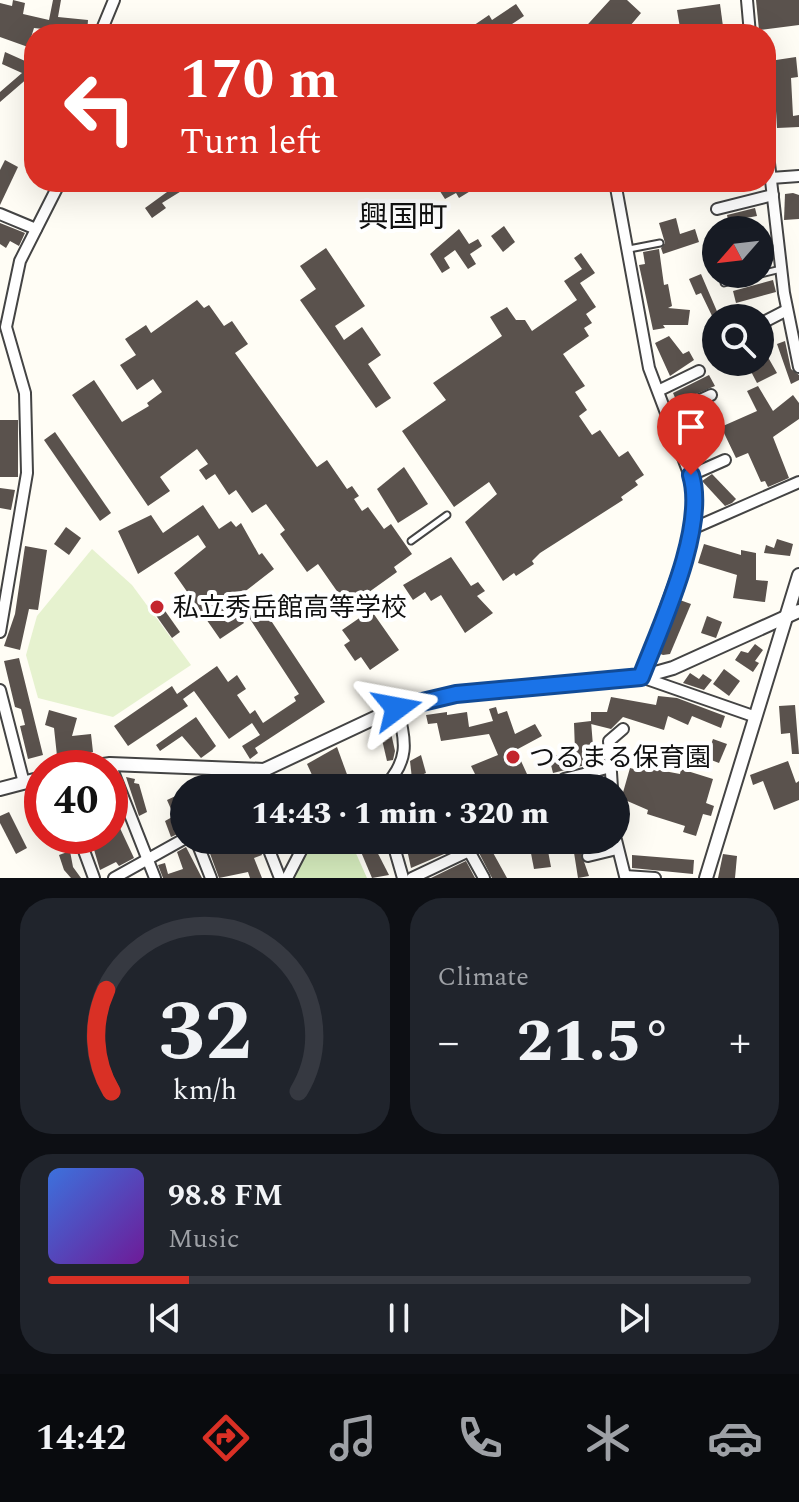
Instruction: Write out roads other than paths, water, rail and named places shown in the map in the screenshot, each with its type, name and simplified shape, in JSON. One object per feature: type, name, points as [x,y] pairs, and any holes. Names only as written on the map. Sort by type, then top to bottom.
[{"type":"street","points":[[104,24],[114,0]]},
{"type":"street","points":[[747,0],[749,24]]},
{"type":"street","points":[[776,178],[799,176]]},
{"type":"street","points":[[0,632],[27,473],[25,393],[6,327],[20,261],[55,192]]},
{"type":"street","points":[[617,192],[649,368],[660,390],[696,492],[694,528],[641,677]]},
{"type":"street","points":[[773,192],[787,310],[799,367]]},
{"type":"street","points":[[717,209],[773,195]]},
{"type":"street","points":[[0,214],[36,229]]},
{"type":"street","points":[[774,317],[787,310]]},
{"type":"street","points":[[660,390],[699,371]]},
{"type":"street","points":[[669,414],[711,395]]},
{"type":"street","points":[[691,475],[725,460]]},
{"type":"street","points":[[694,528],[799,482]]},
{"type":"street","points":[[706,878],[756,717],[793,614],[799,575]]},
{"type":"street","points":[[128,765],[264,770],[397,708],[456,694],[641,677],[673,668],[793,614]]},
{"type":"street","points":[[641,677],[756,717]]},
{"type":"street","points":[[0,690],[24,783],[0,789]]},
{"type":"street","points":[[397,708],[403,761],[397,774]]},
{"type":"street","points":[[611,774],[609,741],[623,729]]},
{"type":"street","points":[[584,774],[611,767]]},
{"type":"street","points":[[262,774],[264,770]]},
{"type":"street","points":[[128,808],[155,878]]},
{"type":"street","points":[[114,878],[170,846]]},
{"type":"street","points":[[412,878],[469,851],[484,878]]},
{"type":"street","points":[[85,854],[94,878]]},
{"type":"street","points":[[202,854],[211,878]]},
{"type":"street","points":[[271,854],[280,878]]},
{"type":"street","points":[[287,878],[299,854]]},
{"type":"street","points":[[396,854],[403,878]]},
{"type":"street","points":[[588,856],[593,854]]},
{"type":"street","points":[[618,854],[623,877],[655,878]]},
{"type":"lane","points":[[629,249],[660,243]]},
{"type":"lane","points":[[774,271],[781,269]]},
{"type":"lane","points":[[411,541],[447,515]]},
{"type":"place","name":"私立秀岳館高等学校","points":[[157,607]]},
{"type":"place","name":"つるまる保育園","points":[[513,757]]},
{"type":"district","name":"興国町","points":[[403,217]]}]
